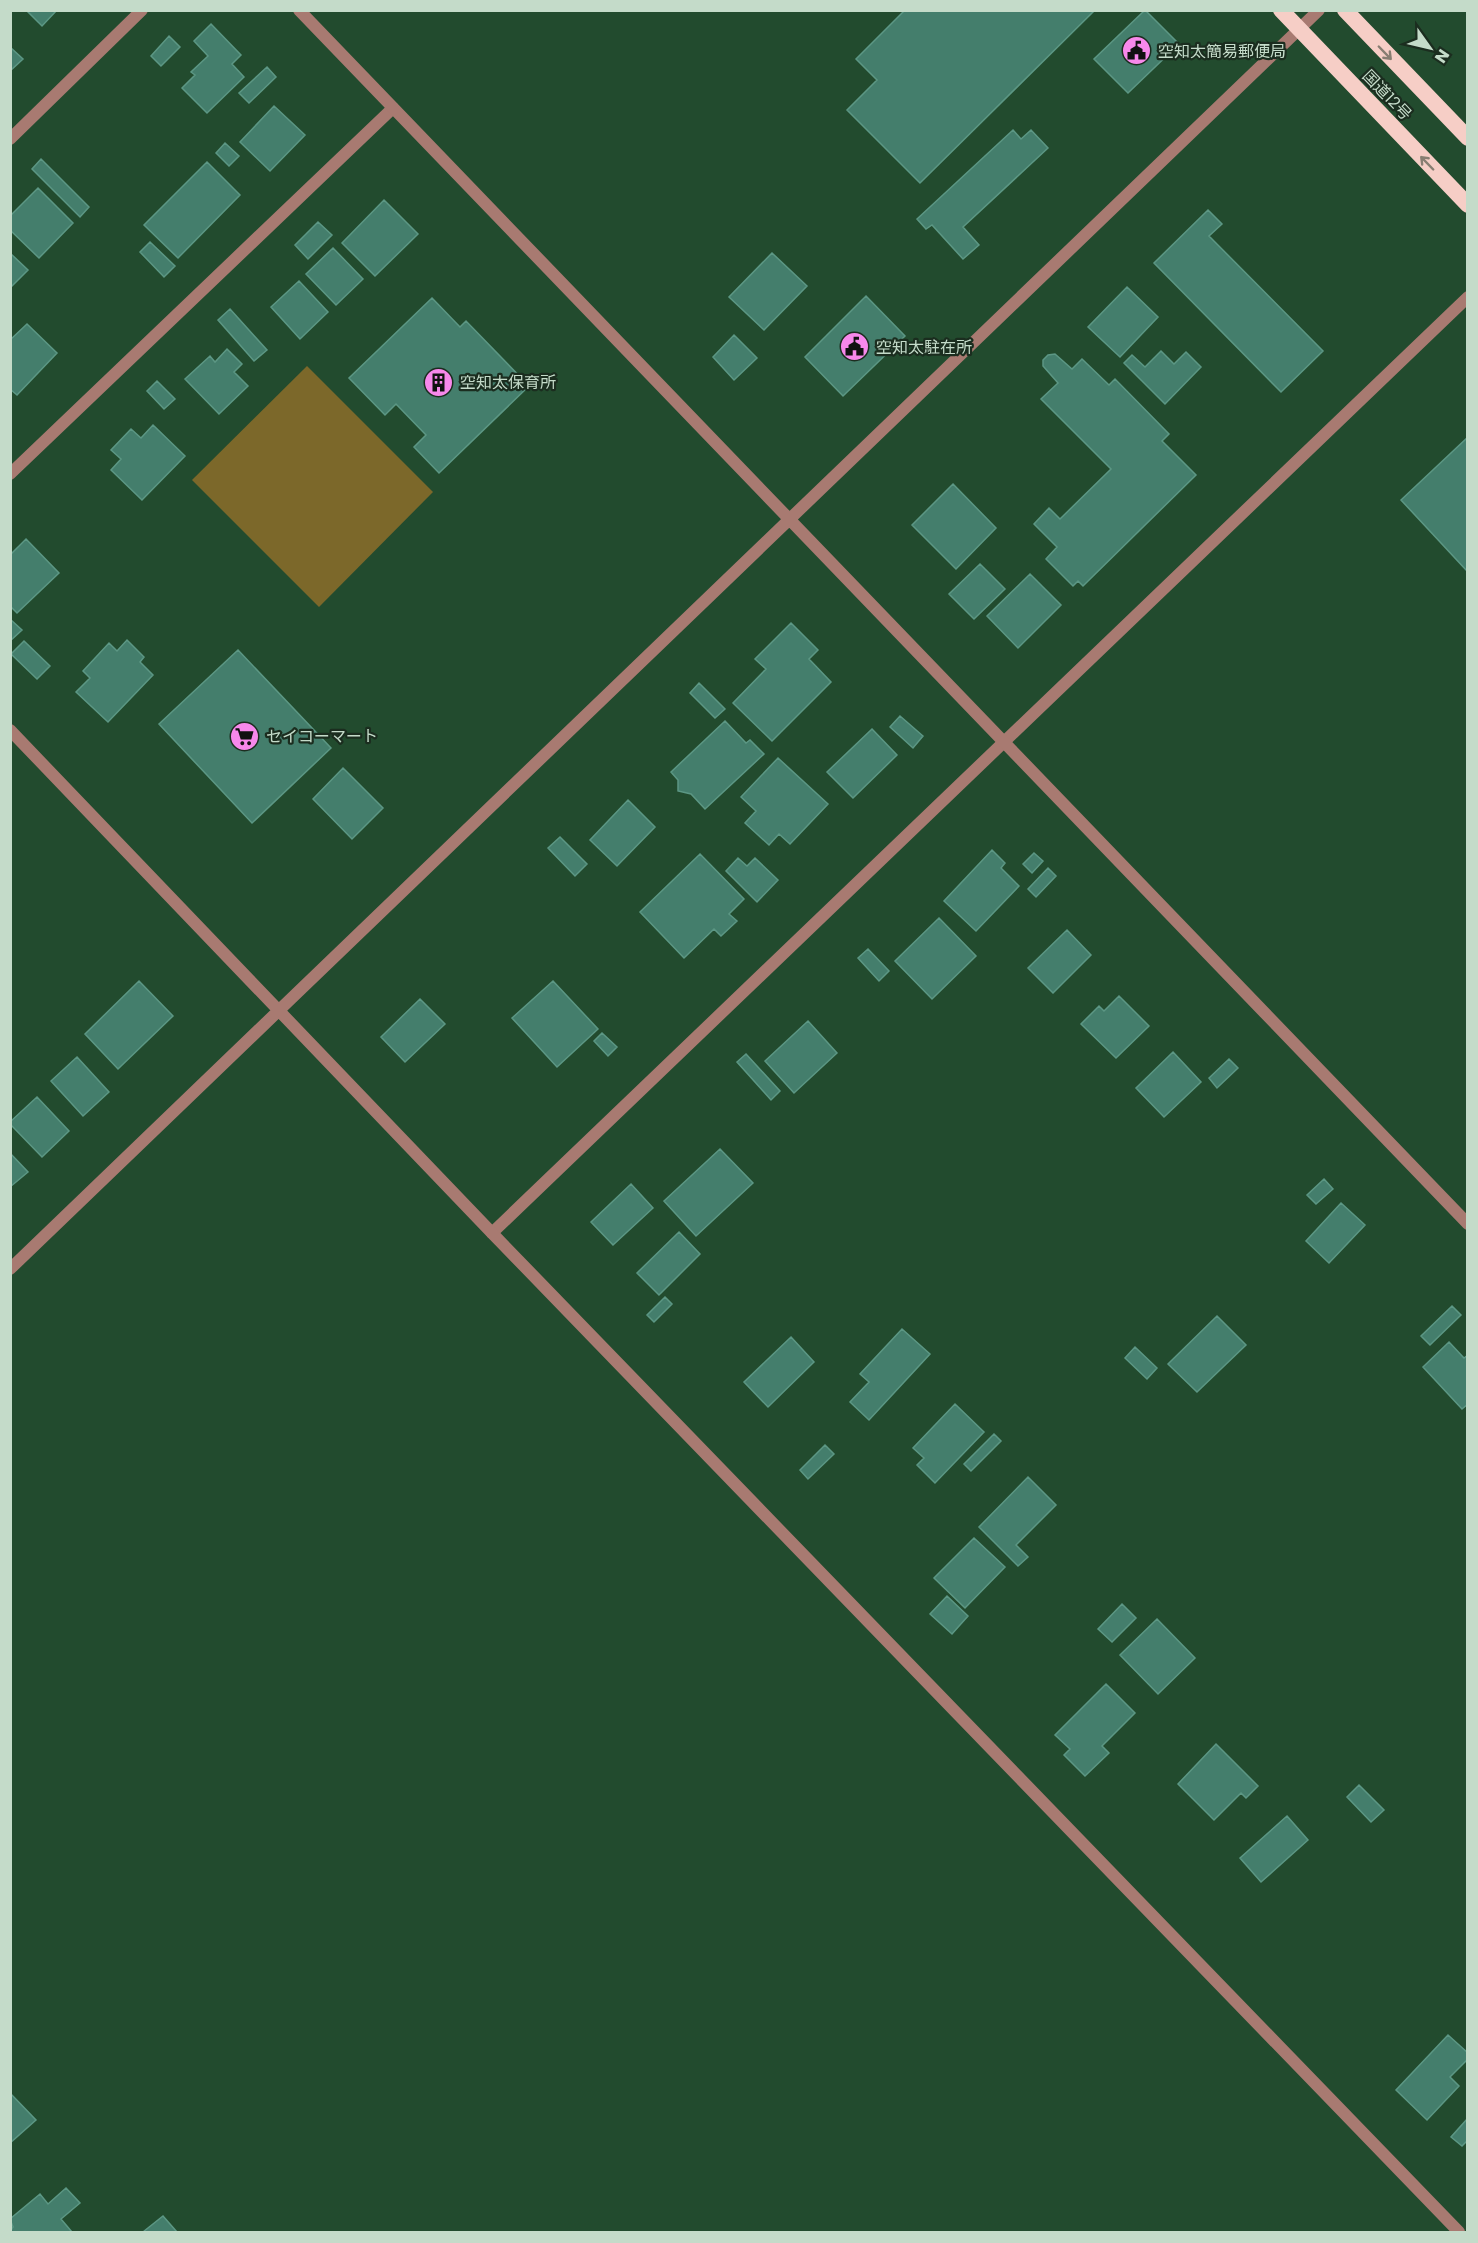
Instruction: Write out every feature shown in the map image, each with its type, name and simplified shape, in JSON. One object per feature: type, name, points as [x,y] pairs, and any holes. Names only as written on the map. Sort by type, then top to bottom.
[{"type":"highway","name":"国道12号","points":[[1281,10],[1467,205]]},
{"type":"highway","name":"国道12号","points":[[1344,10],[1467,138]]},
{"type":"street","points":[[10,139],[142,10]]},
{"type":"street","points":[[299,10],[1467,1224]]},
{"type":"street","points":[[10,1269],[1319,10]]},
{"type":"street","points":[[10,474],[393,108]]},
{"type":"street","points":[[492,1233],[1467,297]]},
{"type":"street","points":[[10,730],[492,1233],[1459,2232]]},
{"type":"shaded area","points":[[307,366],[433,492],[319,607],[192,480]]},
{"type":"building","points":[[26,10],[57,10],[42,26]]},
{"type":"building","points":[[905,10],[1095,10],[920,183],[847,110],[877,80],[856,59]]},
{"type":"building","name":"空知太簡易郵便局","points":[[1145,10],[1179,44],[1128,93],[1094,59]]},
{"type":"building","points":[[211,24],[241,55],[232,64],[244,77],[207,113],[182,88],[195,75],[191,72],[208,56],[194,41]]},
{"type":"building","points":[[169,36],[180,47],[161,66],[151,56]]},
{"type":"building","points":[[10,47],[23,59],[10,71]]},
{"type":"building","points":[[267,67],[276,77],[249,103],[239,93]]},
{"type":"building","points":[[274,106],[305,135],[270,171],[240,142]]},
{"type":"building","points":[[1013,130],[1021,139],[1031,130],[1048,148],[963,227],[979,245],[963,259],[932,225],[926,229],[917,219]]},
{"type":"building","points":[[225,143],[239,156],[229,166],[216,153]]},
{"type":"building","points":[[41,159],[89,207],[80,217],[32,169]]},
{"type":"building","points":[[207,162],[240,195],[178,258],[144,225]]},
{"type":"building","points":[[38,188],[73,223],[39,258],[10,230],[10,216]]},
{"type":"building","points":[[384,200],[418,234],[375,276],[342,243]]},
{"type":"building","points":[[1208,210],[1222,224],[1209,236],[1323,351],[1281,392],[1154,263]]},
{"type":"building","points":[[318,222],[332,235],[308,259],[295,245]]},
{"type":"building","points":[[150,242],[175,266],[164,277],[140,252]]},
{"type":"building","points":[[333,248],[363,279],[336,305],[306,274]]},
{"type":"building","points":[[10,253],[28,270],[10,288]]},
{"type":"building","points":[[772,253],[807,286],[764,330],[729,297]]},
{"type":"building","points":[[299,281],[328,312],[300,339],[271,307]]},
{"type":"building","points":[[1127,287],[1158,317],[1120,357],[1088,327]]},
{"type":"building","name":"空知太駐在所","points":[[866,296],[905,336],[843,396],[805,357]]},
{"type":"building","name":"空知太保育所","points":[[432,298],[460,327],[466,321],[529,386],[439,473],[414,447],[426,435],[396,404],[385,415],[349,378]]},
{"type":"building","points":[[230,309],[267,350],[254,361],[218,320]]},
{"type":"building","points":[[27,324],[57,353],[17,395],[10,389],[10,340]]},
{"type":"building","points":[[734,335],[757,358],[734,380],[713,357]]},
{"type":"building","points":[[227,349],[242,364],[234,372],[248,386],[219,414],[185,379],[210,356],[215,362]]},
{"type":"building","points":[[1161,351],[1174,364],[1186,352],[1201,367],[1165,404],[1124,363],[1132,355],[1145,367]]},
{"type":"building","points":[[1055,354],[1072,369],[1082,359],[1109,385],[1115,379],[1169,434],[1162,441],[1196,475],[1083,586],[1078,581],[1073,586],[1046,559],[1057,547],[1034,524],[1049,508],[1060,519],[1111,469],[1041,399],[1058,383],[1043,366],[1043,360],[1048,355]]},
{"type":"building","points":[[157,381],[175,399],[164,409],[147,391]]},
{"type":"building","points":[[153,425],[185,456],[142,500],[111,470],[121,459],[111,450],[131,429],[141,438]]},
{"type":"building","points":[[1468,437],[1468,571],[1467,571],[1401,500]]},
{"type":"building","points":[[953,484],[996,528],[956,569],[912,525]]},
{"type":"building","points":[[26,539],[59,573],[17,613],[10,606],[10,555]]},
{"type":"building","points":[[980,564],[1005,589],[974,619],[949,594]]},
{"type":"building","points":[[1030,574],[1061,605],[1018,648],[987,616]]},
{"type":"building","points":[[10,619],[22,630],[10,641]]},
{"type":"building","points":[[791,623],[818,650],[809,659],[831,682],[772,741],[733,703],[766,669],[755,659]]},
{"type":"building","points":[[127,640],[144,657],[140,662],[153,675],[108,722],[76,692],[90,678],[83,671],[109,643],[117,651]]},
{"type":"building","points":[[24,641],[50,666],[37,679],[11,654]]},
{"type":"building","name":"セイコーマート","points":[[238,650],[331,748],[252,823],[159,724]]},
{"type":"building","points":[[699,683],[725,709],[715,718],[690,693]]},
{"type":"building","points":[[900,716],[923,736],[913,748],[890,727]]},
{"type":"building","points":[[725,721],[746,743],[750,740],[764,754],[705,809],[691,794],[678,791],[678,780],[671,772]]},
{"type":"building","points":[[872,729],[897,755],[853,798],[827,772]]},
{"type":"building","points":[[778,758],[828,804],[790,844],[779,834],[769,845],[745,823],[756,811],[741,797]]},
{"type":"building","points":[[343,768],[383,808],[352,839],[313,799]]},
{"type":"building","points":[[628,800],[655,827],[617,866],[590,840]]},
{"type":"building","points":[[560,837],[587,864],[575,876],[548,848]]},
{"type":"building","points":[[992,850],[1005,863],[1001,868],[1019,886],[976,931],[944,901]]},
{"type":"building","points":[[1034,853],[1043,861],[1032,873],[1023,864]]},
{"type":"building","points":[[700,854],[744,899],[729,914],[737,921],[721,936],[714,929],[684,958],[640,912]]},
{"type":"building","points":[[738,858],[747,866],[755,858],[778,880],[757,902],[726,871]]},
{"type":"building","points":[[1048,868],[1056,876],[1036,897],[1028,889]]},
{"type":"building","points":[[939,918],[976,956],[932,999],[895,961]]},
{"type":"building","points":[[1067,930],[1091,955],[1053,993],[1028,968]]},
{"type":"building","points":[[868,949],[889,971],[879,981],[858,958]]},
{"type":"building","points":[[139,981],[173,1016],[118,1069],[85,1034]]},
{"type":"building","points":[[553,981],[598,1029],[557,1067],[512,1018]]},
{"type":"building","points":[[1119,996],[1149,1026],[1116,1058],[1081,1024],[1099,1006],[1104,1011]]},
{"type":"building","points":[[420,999],[445,1024],[405,1062],[381,1037]]},
{"type":"building","points":[[808,1021],[837,1053],[794,1093],[765,1061]]},
{"type":"building","points":[[602,1033],[617,1047],[608,1056],[594,1041]]},
{"type":"building","points":[[1173,1052],[1201,1082],[1164,1117],[1136,1088]]},
{"type":"building","points":[[746,1054],[780,1091],[771,1100],[737,1062]]},
{"type":"building","points":[[77,1057],[109,1092],[83,1116],[51,1081]]},
{"type":"building","points":[[1229,1059],[1238,1068],[1217,1088],[1209,1078]]},
{"type":"building","points":[[37,1097],[69,1131],[42,1157],[10,1124]]},
{"type":"building","points":[[720,1149],[753,1183],[696,1236],[664,1201]]},
{"type":"building","points":[[10,1153],[28,1172],[10,1187]]},
{"type":"building","points":[[1324,1179],[1333,1189],[1316,1204],[1307,1195]]},
{"type":"building","points":[[631,1184],[653,1208],[613,1245],[591,1222]]},
{"type":"building","points":[[1341,1203],[1365,1225],[1329,1263],[1306,1241]]},
{"type":"building","points":[[679,1232],[700,1254],[659,1295],[637,1273]]},
{"type":"building","points":[[665,1297],[672,1304],[654,1322],[647,1315]]},
{"type":"building","points":[[1452,1306],[1461,1315],[1430,1345],[1421,1336]]},
{"type":"building","points":[[1217,1316],[1246,1345],[1197,1392],[1168,1364]]},
{"type":"building","points":[[902,1329],[930,1354],[869,1420],[850,1402],[869,1382],[860,1374]]},
{"type":"building","points":[[791,1337],[814,1362],[768,1407],[744,1382]]},
{"type":"building","points":[[1449,1342],[1464,1358],[1468,1355],[1468,1404],[1462,1409],[1423,1367]]},
{"type":"building","points":[[1135,1347],[1157,1368],[1147,1379],[1125,1358]]},
{"type":"building","points":[[955,1404],[984,1432],[935,1483],[917,1465],[924,1458],[913,1448]]},
{"type":"building","points":[[994,1434],[1001,1441],[971,1471],[964,1464]]},
{"type":"building","points":[[825,1445],[834,1454],[808,1479],[800,1470]]},
{"type":"building","points":[[1028,1477],[1056,1505],[1016,1545],[1028,1557],[1018,1566],[979,1527]]},
{"type":"building","points":[[974,1538],[1005,1567],[965,1608],[934,1578]]},
{"type":"building","points":[[947,1596],[968,1616],[952,1634],[930,1614]]},
{"type":"building","points":[[1122,1604],[1136,1618],[1112,1642],[1098,1629]]},
{"type":"building","points":[[1157,1619],[1195,1658],[1158,1694],[1120,1655]]},
{"type":"building","points":[[1106,1684],[1135,1713],[1102,1746],[1109,1753],[1085,1776],[1064,1755],[1070,1749],[1055,1735]]},
{"type":"building","points":[[1216,1744],[1258,1786],[1246,1798],[1241,1793],[1214,1820],[1178,1784]]},
{"type":"building","points":[[1359,1785],[1384,1810],[1371,1822],[1347,1797]]},
{"type":"building","points":[[1287,1816],[1308,1840],[1261,1882],[1240,1858]]},
{"type":"building","points":[[1448,2035],[1468,2053],[1468,2059],[1450,2077],[1459,2086],[1427,2120],[1396,2090]]},
{"type":"building","points":[[10,2093],[36,2120],[10,2143]]},
{"type":"building","points":[[1468,2118],[1468,2140],[1462,2146],[1451,2137]]},
{"type":"building","points":[[66,2188],[80,2203],[61,2219],[72,2232],[10,2232],[13,2227],[10,2219],[40,2194],[48,2204]]},
{"type":"building","points":[[163,2216],[177,2232],[143,2232]]},
{"type":"place","name":"空知太簡易郵便局","points":[[1137,51]]},
{"type":"place","name":"空知太駐在所","points":[[855,347]]},
{"type":"place","name":"空知太保育所","points":[[439,382]]},
{"type":"place","name":"セイコーマート","points":[[245,736]]}]
